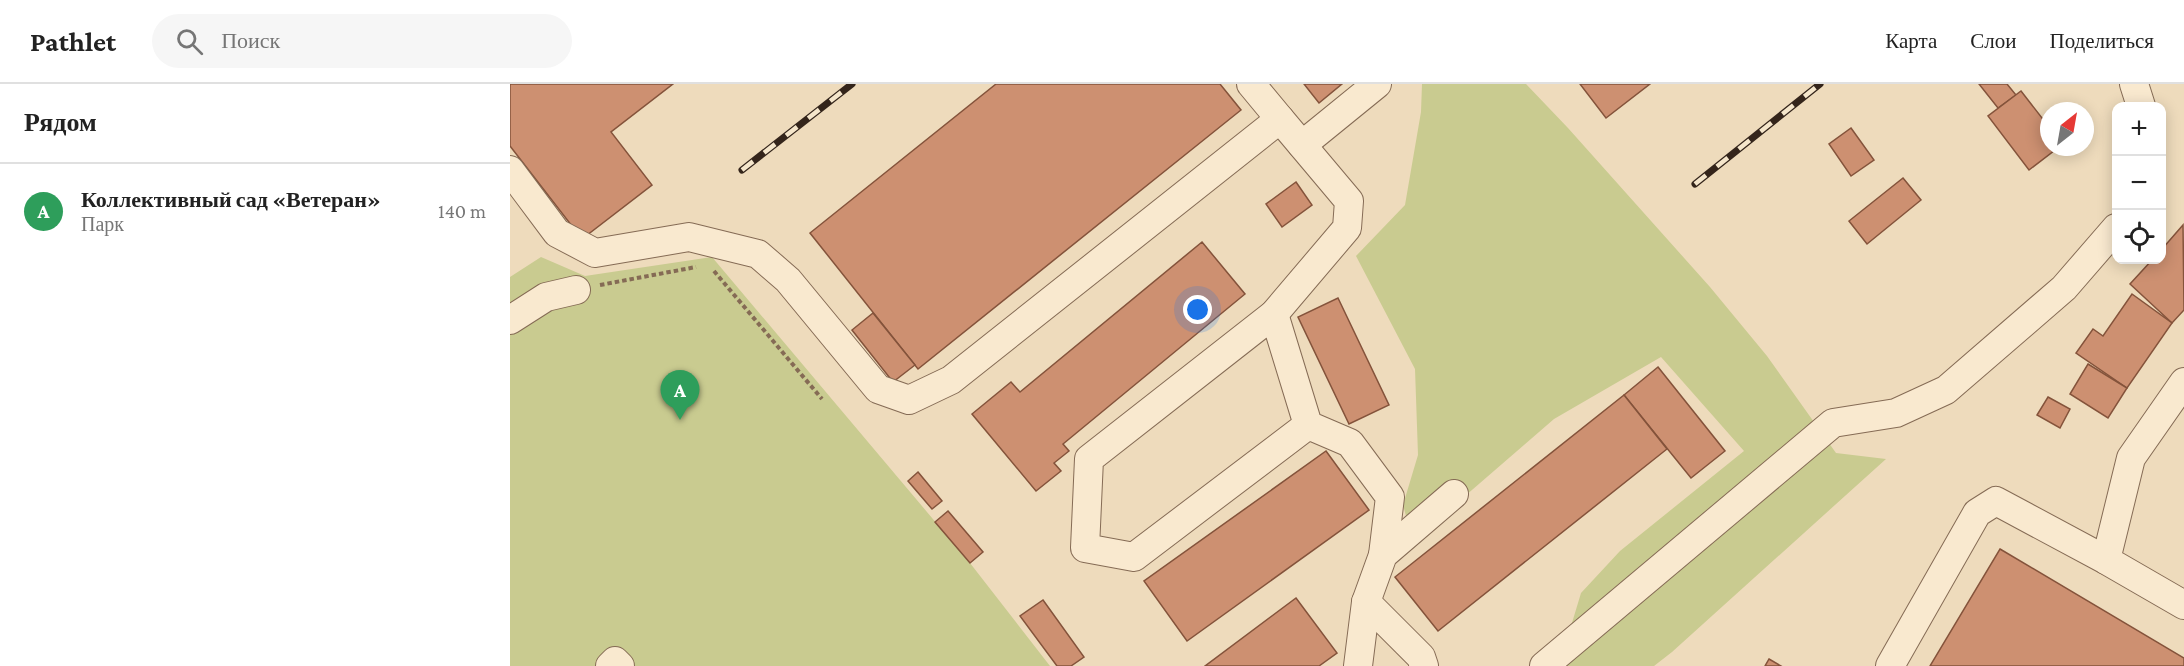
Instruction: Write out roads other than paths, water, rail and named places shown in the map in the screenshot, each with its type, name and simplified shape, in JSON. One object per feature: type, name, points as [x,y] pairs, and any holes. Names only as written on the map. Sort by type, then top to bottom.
[{"type":"lane","points":[[1251,84],[1349,201],[1347,228],[1274,314],[1089,459],[1085,548],[1134,556],[1308,425]]},
{"type":"lane","points":[[1302,145],[1377,84]]},
{"type":"lane","points":[[2134,84],[2140,102]]},
{"type":"lane","points":[[510,170],[557,233],[595,253],[689,237],[758,254],[788,280],[878,389],[909,400],[951,380],[1280,119]]},
{"type":"lane","points":[[1544,666],[1833,423],[1896,413],[1946,390],[2064,288],[2112,233]]},
{"type":"lane","points":[[510,320],[546,297],[576,290]]},
{"type":"lane","points":[[1274,314],[1308,425]]},
{"type":"lane","points":[[2106,560],[2131,458],[2184,382]]},
{"type":"lane","points":[[1308,425],[1350,442],[1390,497],[1383,555],[1366,602],[1358,666]]},
{"type":"lane","points":[[1383,555],[1454,494]]},
{"type":"lane","points":[[1890,666],[1977,513],[1996,501],[2184,605]]},
{"type":"lane","points":[[1366,602],[1421,657],[1424,666]]},
{"type":"lane","points":[[610,666],[615,661],[620,666]]},
{"type":"railway","points":[[742,170],[852,84]]},
{"type":"railway","points":[[1695,184],[1820,84]]},
{"type":"place","name":"Коллективный сад «Ветеран»","points":[[680,420]]}]
